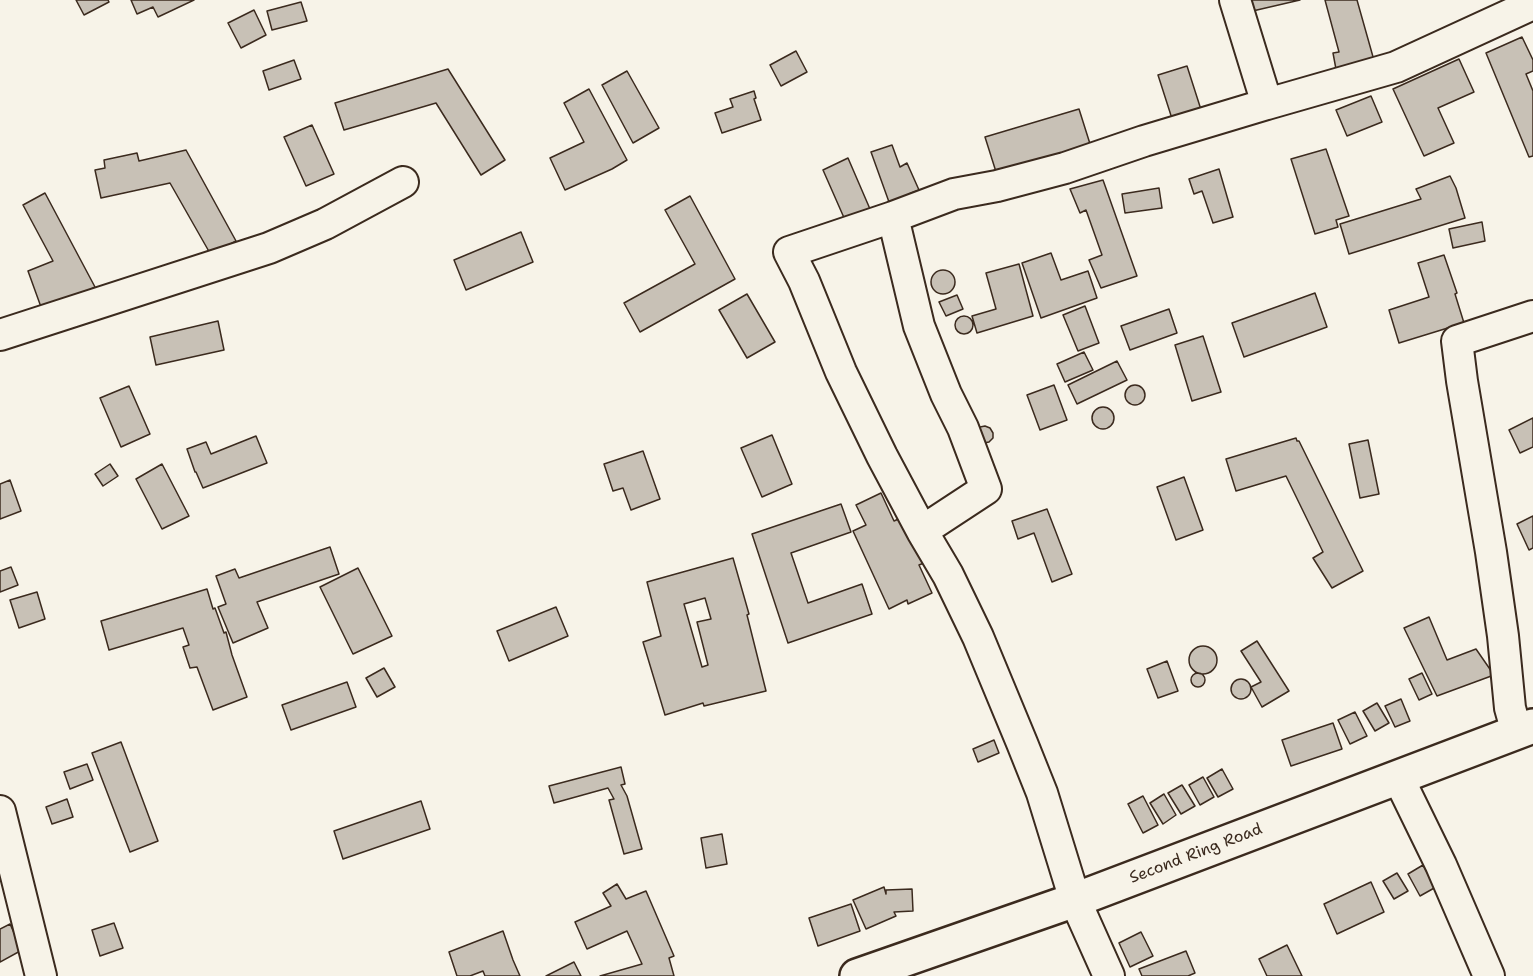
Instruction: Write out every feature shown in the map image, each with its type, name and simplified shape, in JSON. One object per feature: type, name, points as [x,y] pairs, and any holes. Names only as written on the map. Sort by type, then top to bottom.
[{"type":"main road","name":"Second Ring Road","points":[[857,976],[1075,900],[1525,729]]},
{"type":"street","points":[[1235,0],[1267,104]]},
{"type":"street","points":[[1109,976],[1075,900],[1042,793],[978,637],[948,575],[882,456],[841,372],[804,281],[789,252],[954,194],[997,186],[1065,168],[1144,141],[1396,67],[1533,4]]},
{"type":"street","points":[[0,335],[269,248],[325,224],[403,182]]},
{"type":"street","points":[[893,217],[919,326],[946,394],[963,428],[986,489],[922,531]]},
{"type":"street","points":[[1525,729],[1510,708],[1491,552],[1457,340],[1533,316]]},
{"type":"street","points":[[1398,777],[1441,865],[1489,976]]},
{"type":"street","points":[[0,811],[41,976]]},
{"type":"building","points":[[76,0],[108,0],[109,2],[84,15]]},
{"type":"building","points":[[131,0],[194,0],[158,17],[153,7],[137,14]]},
{"type":"building","points":[[1242,0],[1300,0],[1244,13]]},
{"type":"building","points":[[1325,0],[1357,0],[1377,71],[1338,80],[1333,53],[1339,52]]},
{"type":"building","points":[[301,2],[307,21],[272,30],[267,11]]},
{"type":"building","points":[[254,10],[266,35],[241,48],[228,23]]},
{"type":"building","points":[[1522,37],[1533,60],[1533,71],[1526,74],[1533,91],[1533,156],[1529,157],[1486,53]]},
{"type":"building","points":[[796,51],[807,72],[781,86],[770,65]]},
{"type":"building","points":[[1459,59],[1474,92],[1438,108],[1454,143],[1424,156],[1393,89]]},
{"type":"building","points":[[294,60],[301,79],[269,90],[263,71]]},
{"type":"building","points":[[1187,66],[1204,119],[1175,128],[1158,75]]},
{"type":"building","points":[[448,69],[505,160],[481,175],[436,103],[344,130],[335,103]]},
{"type":"building","points":[[627,71],[659,128],[633,143],[602,85]]},
{"type":"building","points":[[589,89],[627,160],[565,190],[550,158],[584,142],[564,103]]},
{"type":"building","points":[[754,91],[756,98],[754,99],[761,120],[722,133],[715,113],[733,107],[730,99]]},
{"type":"building","points":[[1371,96],[1382,122],[1347,136],[1336,110]]},
{"type":"building","points":[[1079,109],[1091,147],[997,175],[985,137]]},
{"type":"building","points":[[312,125],[334,174],[306,186],[284,137]]},
{"type":"building","points":[[892,145],[900,167],[907,163],[919,190],[889,202],[871,152]]},
{"type":"building","points":[[1326,149],[1349,216],[1336,220],[1338,227],[1315,234],[1291,159]]},
{"type":"building","points":[[186,150],[236,241],[211,255],[170,183],[101,198],[95,170],[105,168],[104,160],[137,153],[139,161]]},
{"type":"building","points":[[848,158],[870,209],[845,220],[823,170]]},
{"type":"building","points":[[1219,169],[1233,217],[1213,223],[1202,191],[1194,194],[1189,179]]},
{"type":"building","points":[[1450,176],[1465,218],[1349,254],[1340,224],[1421,199],[1416,189]]},
{"type":"building","points":[[1103,180],[1137,276],[1101,288],[1089,260],[1102,255],[1086,210],[1080,213],[1070,189]]},
{"type":"building","points":[[1159,188],[1162,208],[1125,213],[1122,194]]},
{"type":"building","points":[[45,193],[95,287],[73,299],[71,296],[41,307],[28,271],[53,261],[23,205]]},
{"type":"building","points":[[690,196],[735,279],[640,332],[624,303],[695,264],[665,210]]},
{"type":"building","points":[[1482,222],[1485,241],[1453,248],[1449,229]]},
{"type":"building","points":[[521,232],[533,262],[466,290],[454,260]]},
{"type":"building","points":[[1051,253],[1061,280],[1088,271],[1097,298],[1041,318],[1022,263]]},
{"type":"building","points":[[1444,255],[1464,323],[1399,343],[1389,310],[1429,297],[1418,263]]},
{"type":"building","points":[[1019,264],[1033,316],[977,333],[972,316],[996,309],[986,273]]},
{"type":"building","points":[[943,270],[948,271],[954,277],[954,287],[948,293],[943,294],[938,293],[932,287],[931,282],[932,277],[938,271]]},
{"type":"building","points":[[1315,293],[1327,327],[1244,357],[1232,323]]},
{"type":"building","points":[[747,294],[775,342],[747,358],[719,310]]},
{"type":"building","points":[[957,295],[963,309],[946,316],[939,302]]},
{"type":"building","points":[[1085,306],[1099,343],[1078,351],[1063,315]]},
{"type":"building","points":[[1169,309],[1177,333],[1130,350],[1121,326]]},
{"type":"building","points":[[964,316],[970,319],[973,325],[970,331],[964,334],[958,331],[955,325],[958,319]]},
{"type":"building","points":[[218,321],[224,350],[156,365],[150,337]]},
{"type":"building","points":[[1203,336],[1221,392],[1192,401],[1175,345]]},
{"type":"building","points":[[1084,352],[1093,370],[1065,382],[1057,364]]},
{"type":"building","points":[[1117,361],[1127,380],[1077,404],[1068,385]]},
{"type":"building","points":[[1054,385],[1067,420],[1040,430],[1027,395]]},
{"type":"building","points":[[1135,385],[1142,388],[1145,395],[1142,402],[1135,405],[1128,402],[1125,395],[1128,388]]},
{"type":"building","points":[[129,386],[150,434],[121,447],[100,398]]},
{"type":"building","points":[[1103,407],[1111,410],[1114,418],[1111,426],[1103,429],[1095,426],[1092,418],[1095,410]]},
{"type":"building","points":[[1533,418],[1533,447],[1520,453],[1509,430]]},
{"type":"building","points":[[980,427],[990,428],[993,438],[984,443],[977,431]]},
{"type":"building","points":[[772,435],[792,484],[762,497],[741,448]]},
{"type":"building","points":[[256,436],[267,463],[203,488],[187,449],[206,442],[211,454]]},
{"type":"building","points":[[1296,438],[1363,571],[1332,588],[1313,558],[1323,552],[1286,476],[1236,491],[1226,459]]},
{"type":"building","points":[[1368,440],[1379,494],[1360,498],[1349,444]]},
{"type":"building","points":[[643,451],[660,499],[631,510],[623,488],[613,491],[604,464]]},
{"type":"building","points":[[110,464],[118,476],[103,486],[95,474]]},
{"type":"building","points":[[162,464],[189,516],[162,529],[136,479]]},
{"type":"building","points":[[1184,477],[1203,530],[1176,540],[1157,487]]},
{"type":"building","points":[[10,480],[21,511],[0,519],[0,484]]},
{"type":"building","points":[[881,493],[894,521],[903,517],[924,563],[919,565],[932,593],[908,604],[907,600],[889,609],[853,531],[866,525],[856,505]]},
{"type":"building","points":[[841,504],[851,532],[791,553],[808,603],[862,584],[872,614],[788,643],[752,534]]},
{"type":"building","points":[[1047,509],[1072,574],[1052,582],[1034,533],[1018,539],[1012,521]]},
{"type":"building","points":[[1533,516],[1533,548],[1529,550],[1517,524]]},
{"type":"building","points":[[330,547],[339,574],[257,602],[268,628],[233,643],[218,607],[226,604],[216,576],[235,569],[239,578]]},
{"type":"building","points":[[733,558],[749,614],[747,615],[766,691],[704,706],[703,703],[665,715],[643,642],[661,636],[647,582]],"holes":[[[705,598],[711,619],[697,622],[708,665],[702,667],[684,604]]]},
{"type":"building","points":[[11,567],[18,585],[0,592],[0,571]]},
{"type":"building","points":[[358,568],[392,636],[353,654],[320,587]]},
{"type":"building","points":[[207,589],[213,609],[215,608],[224,633],[226,632],[247,697],[213,710],[197,667],[190,668],[183,647],[189,645],[183,628],[109,650],[101,621]]},
{"type":"building","points":[[37,592],[45,619],[19,628],[10,600]]},
{"type":"building","points":[[556,607],[568,636],[509,661],[497,631]]},
{"type":"building","points":[[1429,617],[1447,660],[1476,649],[1494,675],[1437,696],[1404,628]]},
{"type":"building","points":[[1257,641],[1289,691],[1262,707],[1251,687],[1261,682],[1241,651]]},
{"type":"building","points":[[1203,646],[1213,650],[1217,660],[1213,670],[1203,674],[1193,670],[1189,660],[1193,650]]},
{"type":"building","points":[[1167,661],[1178,691],[1158,698],[1147,669]]},
{"type":"building","points":[[384,668],[395,687],[377,697],[366,678]]},
{"type":"building","points":[[1198,673],[1203,675],[1205,680],[1203,685],[1198,687],[1193,685],[1191,680],[1193,675]]},
{"type":"building","points":[[1422,673],[1432,694],[1419,700],[1409,679]]},
{"type":"building","points":[[1241,679],[1248,682],[1251,689],[1248,696],[1241,699],[1234,696],[1231,689],[1234,682]]},
{"type":"building","points":[[347,682],[356,707],[291,730],[282,705]]},
{"type":"building","points":[[1401,699],[1410,721],[1395,727],[1385,706]]},
{"type":"building","points":[[1377,703],[1389,723],[1375,731],[1363,711]]},
{"type":"building","points":[[1355,712],[1367,736],[1350,744],[1338,720]]},
{"type":"building","points":[[1333,723],[1342,749],[1291,766],[1282,740]]},
{"type":"building","points":[[994,740],[999,753],[978,762],[973,749]]},
{"type":"building","points":[[121,742],[158,841],[130,852],[92,753]]},
{"type":"building","points":[[87,764],[93,780],[70,789],[64,772]]},
{"type":"building","points":[[621,767],[625,784],[621,785],[627,796],[642,849],[624,854],[609,800],[614,799],[608,788],[554,803],[549,786]]},
{"type":"building","points":[[1222,769],[1233,789],[1218,797],[1207,778]]},
{"type":"building","points":[[1203,777],[1214,797],[1200,805],[1189,785]]},
{"type":"building","points":[[1182,785],[1195,806],[1181,814],[1168,793]]},
{"type":"building","points":[[1164,794],[1176,815],[1163,824],[1150,803]]},
{"type":"building","points":[[1143,796],[1158,825],[1143,833],[1128,804]]},
{"type":"building","points":[[67,799],[73,817],[52,824],[46,807]]},
{"type":"building","points":[[421,801],[430,829],[343,859],[334,831]]},
{"type":"building","points":[[722,834],[727,864],[706,868],[701,838]]},
{"type":"building","points":[[1423,865],[1436,887],[1420,896],[1408,874]]},
{"type":"building","points":[[1397,873],[1408,891],[1394,899],[1383,881]]},
{"type":"building","points":[[1371,882],[1384,912],[1337,934],[1324,904]]},
{"type":"building","points":[[617,884],[626,899],[646,891],[674,956],[669,958],[674,976],[600,976],[642,964],[627,931],[587,949],[575,922],[611,906],[603,893]]},
{"type":"building","points":[[884,887],[886,894],[886,890],[912,889],[913,911],[894,912],[896,916],[866,929],[853,900]]},
{"type":"building","points":[[851,904],[860,931],[818,946],[809,918]]},
{"type":"building","points":[[114,923],[123,948],[100,956],[92,930]]},
{"type":"building","points":[[10,924],[22,950],[0,962],[0,929]]},
{"type":"building","points":[[503,931],[520,976],[485,976],[483,971],[470,976],[457,976],[449,952]]},
{"type":"building","points":[[1141,932],[1153,956],[1130,967],[1119,943]]},
{"type":"building","points":[[1287,945],[1302,976],[1267,976],[1259,959]]},
{"type":"building","points":[[1186,951],[1195,973],[1188,976],[1142,976],[1139,969]]},
{"type":"building","points":[[574,962],[581,976],[546,976]]}]
